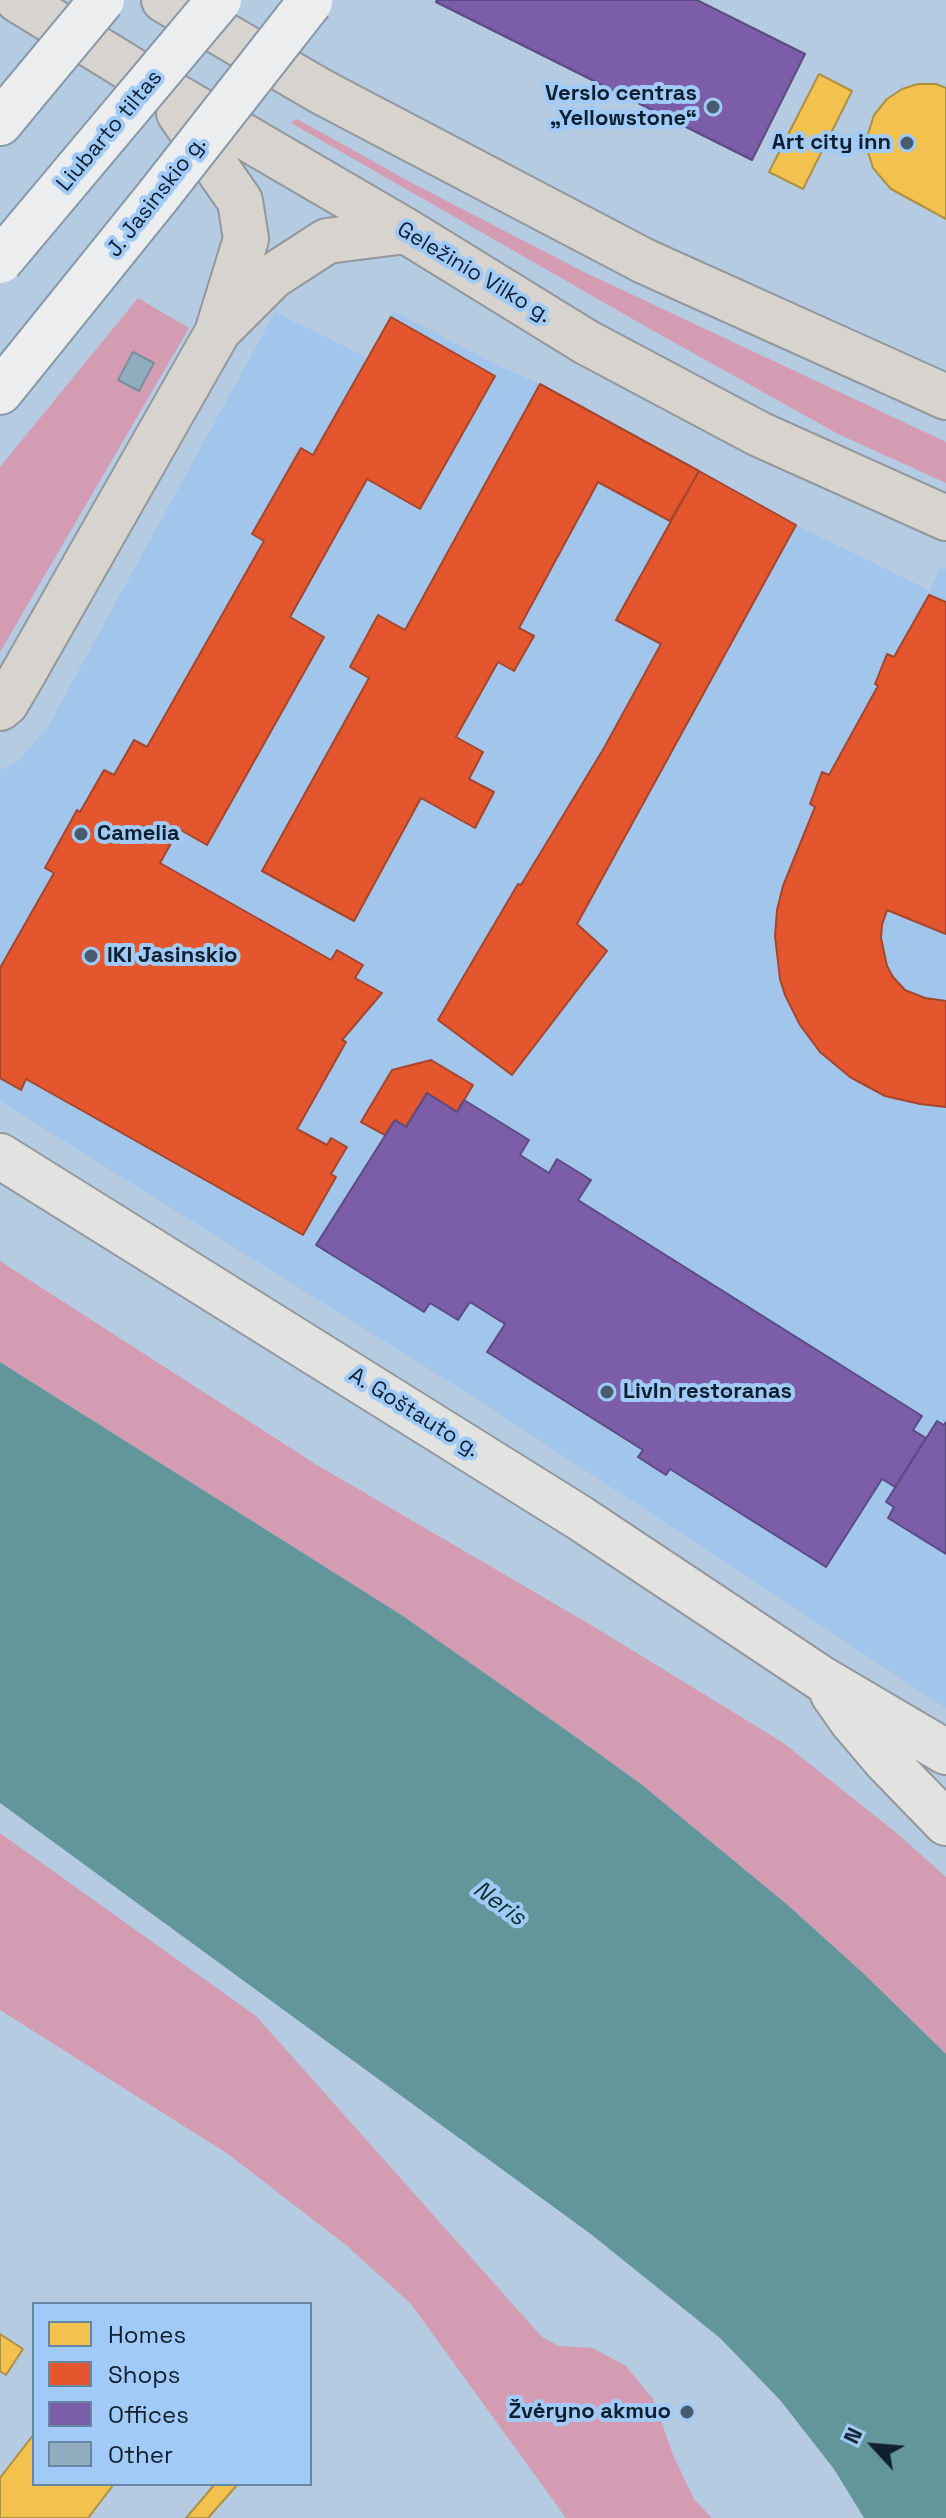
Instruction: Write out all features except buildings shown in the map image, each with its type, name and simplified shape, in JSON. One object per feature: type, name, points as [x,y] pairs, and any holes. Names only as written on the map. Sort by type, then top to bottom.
[{"type":"highway","name":"Geležinio Vilko g.","points":[[18,0],[586,342],[745,427],[946,518]]},
{"type":"highway","points":[[164,0],[322,92],[644,261],[946,397]]},
{"type":"highway","points":[[0,708],[23,674],[217,333],[246,239],[240,201],[161,88]]},
{"type":"highway","points":[[217,333],[273,276],[327,241],[406,231]]},
{"type":"main road","points":[[12,109],[102,0]]},
{"type":"main road","name":"Liubarto tiltas","points":[[0,261],[219,0]]},
{"type":"main road","name":"J. Jasinskio g.","points":[[0,392],[311,1]]},
{"type":"main road","name":"A. Goštauto g.","points":[[0,1156],[580,1518],[822,1679],[944,1750]]},
{"type":"main road","name":"A. Goštauto g.","points":[[822,1679],[852,1721],[946,1823]]},
{"type":"shaded area","points":[[297,119],[584,272],[946,442],[946,483],[838,434],[643,325],[291,123]]},
{"type":"shaded area","points":[[138,298],[189,328],[0,652],[0,467]]},
{"type":"shaded area","points":[[393,311],[540,384],[796,525],[927,589],[928,594],[941,567],[946,569],[946,1708],[483,1403],[0,1101],[0,770],[16,763],[47,728],[275,312],[368,358]]},
{"type":"shaded area","points":[[0,1261],[317,1465],[591,1625],[782,1742],[898,1834],[946,1877],[946,2054],[790,1907],[641,1784],[403,1616],[0,1362]]},
{"type":"shaded area","points":[[0,1833],[256,2016],[542,2337],[559,2346],[593,2348],[626,2366],[653,2399],[674,2457],[694,2499],[712,2518],[566,2518],[411,2304],[346,2245],[228,2154],[0,2010]]},
{"type":"water","name":"Neris","points":[[0,1362],[403,1616],[641,1784],[790,1907],[946,2054],[946,2518],[864,2518],[834,2469],[780,2400],[720,2338],[592,2235],[0,1803]]},
{"type":"place","name":"Verslo centras „Yellowstone“","points":[[713,107]]},
{"type":"place","name":"Art city inn","points":[[907,143]]},
{"type":"place","name":"Camelia","points":[[81,834]]},
{"type":"place","name":"IKI Jasinskio","points":[[91,956]]},
{"type":"place","name":"LivIn restoranas","points":[[607,1392]]},
{"type":"place","name":"Žvėryno akmuo","points":[[687,2412]]}]
